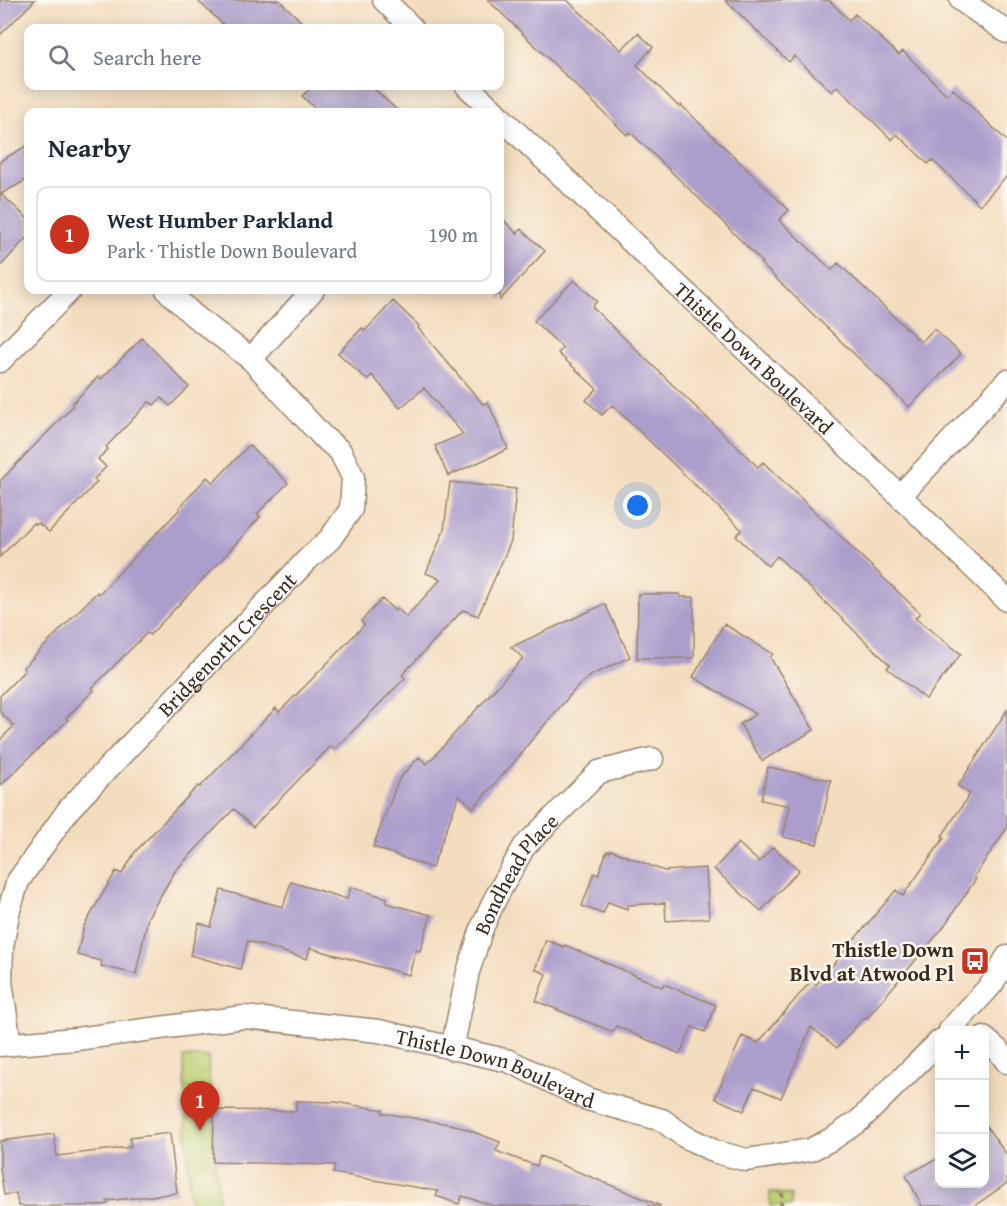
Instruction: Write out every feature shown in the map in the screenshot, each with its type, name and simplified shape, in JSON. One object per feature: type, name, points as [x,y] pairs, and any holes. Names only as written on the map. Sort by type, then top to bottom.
[{"type":"street","points":[[384,0],[408,24]]},
{"type":"street","points":[[961,0],[1007,32]]},
{"type":"street","name":"Thistle Down Boulevard","points":[[504,121],[1007,600]]},
{"type":"street","points":[[0,361],[66,294]]},
{"type":"street","name":"Bridgenorth Crescent","points":[[5,1045],[1,981],[2,948],[8,913],[18,880],[69,809],[308,559],[330,539],[351,509],[353,477],[340,451],[323,437],[251,359],[193,315],[171,294]]},
{"type":"street","points":[[251,359],[309,294]]},
{"type":"street","points":[[900,496],[1007,381]]},
{"type":"street","name":"Bondhead Place","points":[[452,1049],[468,972],[482,928],[495,899],[524,847],[599,772],[652,759]]},
{"type":"street","points":[[963,1026],[992,984],[1007,957]]},
{"type":"street","name":"Thistle Down Boulevard","points":[[5,1045],[76,1039],[244,1017],[379,1031],[509,1061],[587,1099],[662,1120],[684,1136],[716,1152],[747,1160],[810,1150],[832,1139],[860,1120],[935,1045]]},
{"type":"street","points":[[989,1042],[1007,1062]]},
{"type":"path","points":[[781,1206],[782,1191]]},
{"type":"green space","points":[[183,1057],[208,1057],[219,1206],[190,1206]]},
{"type":"green space","points":[[770,1192],[791,1195],[791,1206],[770,1206]]},
{"type":"building","points":[[0,0],[35,0],[0,35]]},
{"type":"building","points":[[197,0],[279,0],[304,24],[223,24]]},
{"type":"building","points":[[488,0],[567,0],[621,50],[638,33],[653,47],[637,65],[789,210],[779,220],[832,270],[838,263],[921,342],[934,329],[961,354],[909,407],[760,263],[762,262],[711,210],[630,132],[627,135]]},
{"type":"building","points":[[725,0],[829,0],[849,20],[855,14],[899,55],[903,51],[947,95],[953,89],[1007,141],[1007,176],[980,205],[932,160],[928,164],[897,134],[892,140],[837,86],[832,92],[794,56],[789,62]]},
{"type":"building","points":[[309,90],[375,90],[395,108],[315,108],[302,96]]},
{"type":"building","points":[[24,147],[24,181],[1,194],[24,215],[24,240],[0,267],[0,161]]},
{"type":"building","points":[[504,220],[517,234],[521,229],[545,251],[500,300],[500,294],[504,294]]},
{"type":"building","points":[[574,280],[597,301],[592,307],[758,467],[763,462],[920,613],[915,618],[961,654],[926,699],[887,668],[890,665],[777,556],[768,566],[736,536],[742,530],[612,405],[602,415],[586,400],[597,389],[558,353],[563,348],[534,321]]},
{"type":"building","points":[[393,301],[419,326],[418,328],[483,404],[488,402],[508,449],[448,476],[435,446],[463,434],[424,388],[400,408],[372,375],[367,380],[338,353],[362,328],[365,331]]},
{"type":"building","points":[[142,338],[189,387],[170,406],[161,398],[154,405],[149,402],[106,447],[108,449],[98,459],[106,467],[94,479],[97,482],[81,499],[49,532],[38,523],[36,525],[33,523],[0,557],[0,481],[98,377],[101,379]]},
{"type":"building","points":[[249,445],[288,483],[257,514],[260,517],[222,559],[150,635],[147,633],[92,688],[94,690],[66,718],[68,720],[0,786],[0,740],[14,726],[0,712],[0,696],[25,670],[23,668],[97,592],[99,594],[180,509],[207,477],[213,483]]},
{"type":"building","points":[[450,482],[516,489],[511,541],[478,616],[463,610],[402,675],[405,678],[334,750],[331,746],[253,827],[234,809],[175,871],[148,917],[136,974],[101,966],[102,961],[77,955],[84,926],[116,871],[122,874],[135,852],[198,786],[200,787],[276,708],[279,712],[311,680],[364,625],[361,621],[382,599],[406,617],[441,579],[426,573],[444,530]]},
{"type":"building","points":[[638,594],[680,594],[680,597],[694,597],[694,658],[637,658]]},
{"type":"building","points":[[605,604],[630,657],[592,675],[578,686],[473,808],[459,795],[432,868],[373,847],[399,779],[419,757],[427,764],[523,658],[511,647]]},
{"type":"building","points":[[724,624],[773,654],[770,657],[814,730],[762,761],[740,724],[756,714],[693,677]]},
{"type":"building","points":[[1007,710],[1007,828],[942,929],[866,1019],[864,1017],[837,1048],[811,1027],[781,1098],[754,1087],[744,1111],[715,1098],[742,1036],[758,1043],[811,981],[816,985],[896,890],[903,896],[944,838],[942,836],[970,794],[958,786]]},
{"type":"building","points":[[768,767],[831,780],[817,844],[783,837],[790,806],[761,800]]},
{"type":"building","points":[[738,843],[759,862],[773,847],[799,870],[761,911],[714,869]]},
{"type":"building","points":[[611,850],[664,871],[706,868],[709,918],[666,921],[665,903],[628,905],[627,909],[608,902],[603,914],[582,906],[594,873],[598,875],[607,851]]},
{"type":"building","points":[[291,882],[347,899],[351,887],[387,898],[386,903],[431,915],[420,951],[416,950],[409,975],[310,948],[307,959],[248,941],[240,969],[190,955],[199,923],[211,927],[221,890],[283,907]]},
{"type":"building","points":[[546,940],[564,947],[565,945],[662,987],[664,984],[716,1005],[705,1032],[692,1027],[680,1054],[616,1026],[613,1032],[536,1001],[546,974],[535,969]]},
{"type":"building","points":[[296,1101],[335,1102],[383,1110],[382,1113],[455,1125],[500,1142],[496,1151],[537,1166],[540,1156],[661,1206],[495,1206],[462,1196],[459,1204],[436,1196],[438,1191],[333,1173],[335,1165],[213,1162],[214,1110],[296,1111]]},
{"type":"building","points":[[989,1130],[1007,1155],[1007,1183],[974,1206],[922,1206],[906,1175],[935,1160],[935,1188],[989,1188]]},
{"type":"building","points":[[170,1133],[177,1193],[107,1201],[108,1204],[96,1206],[18,1206],[16,1193],[4,1195],[0,1167],[0,1141],[54,1134],[57,1156],[131,1147],[130,1138]]},
{"type":"place","name":"Thistle Down Blvd at Atwood Pl","points":[[975,961]]},
{"type":"place","name":"West Humber Parkland","points":[[200,1131]]}]
